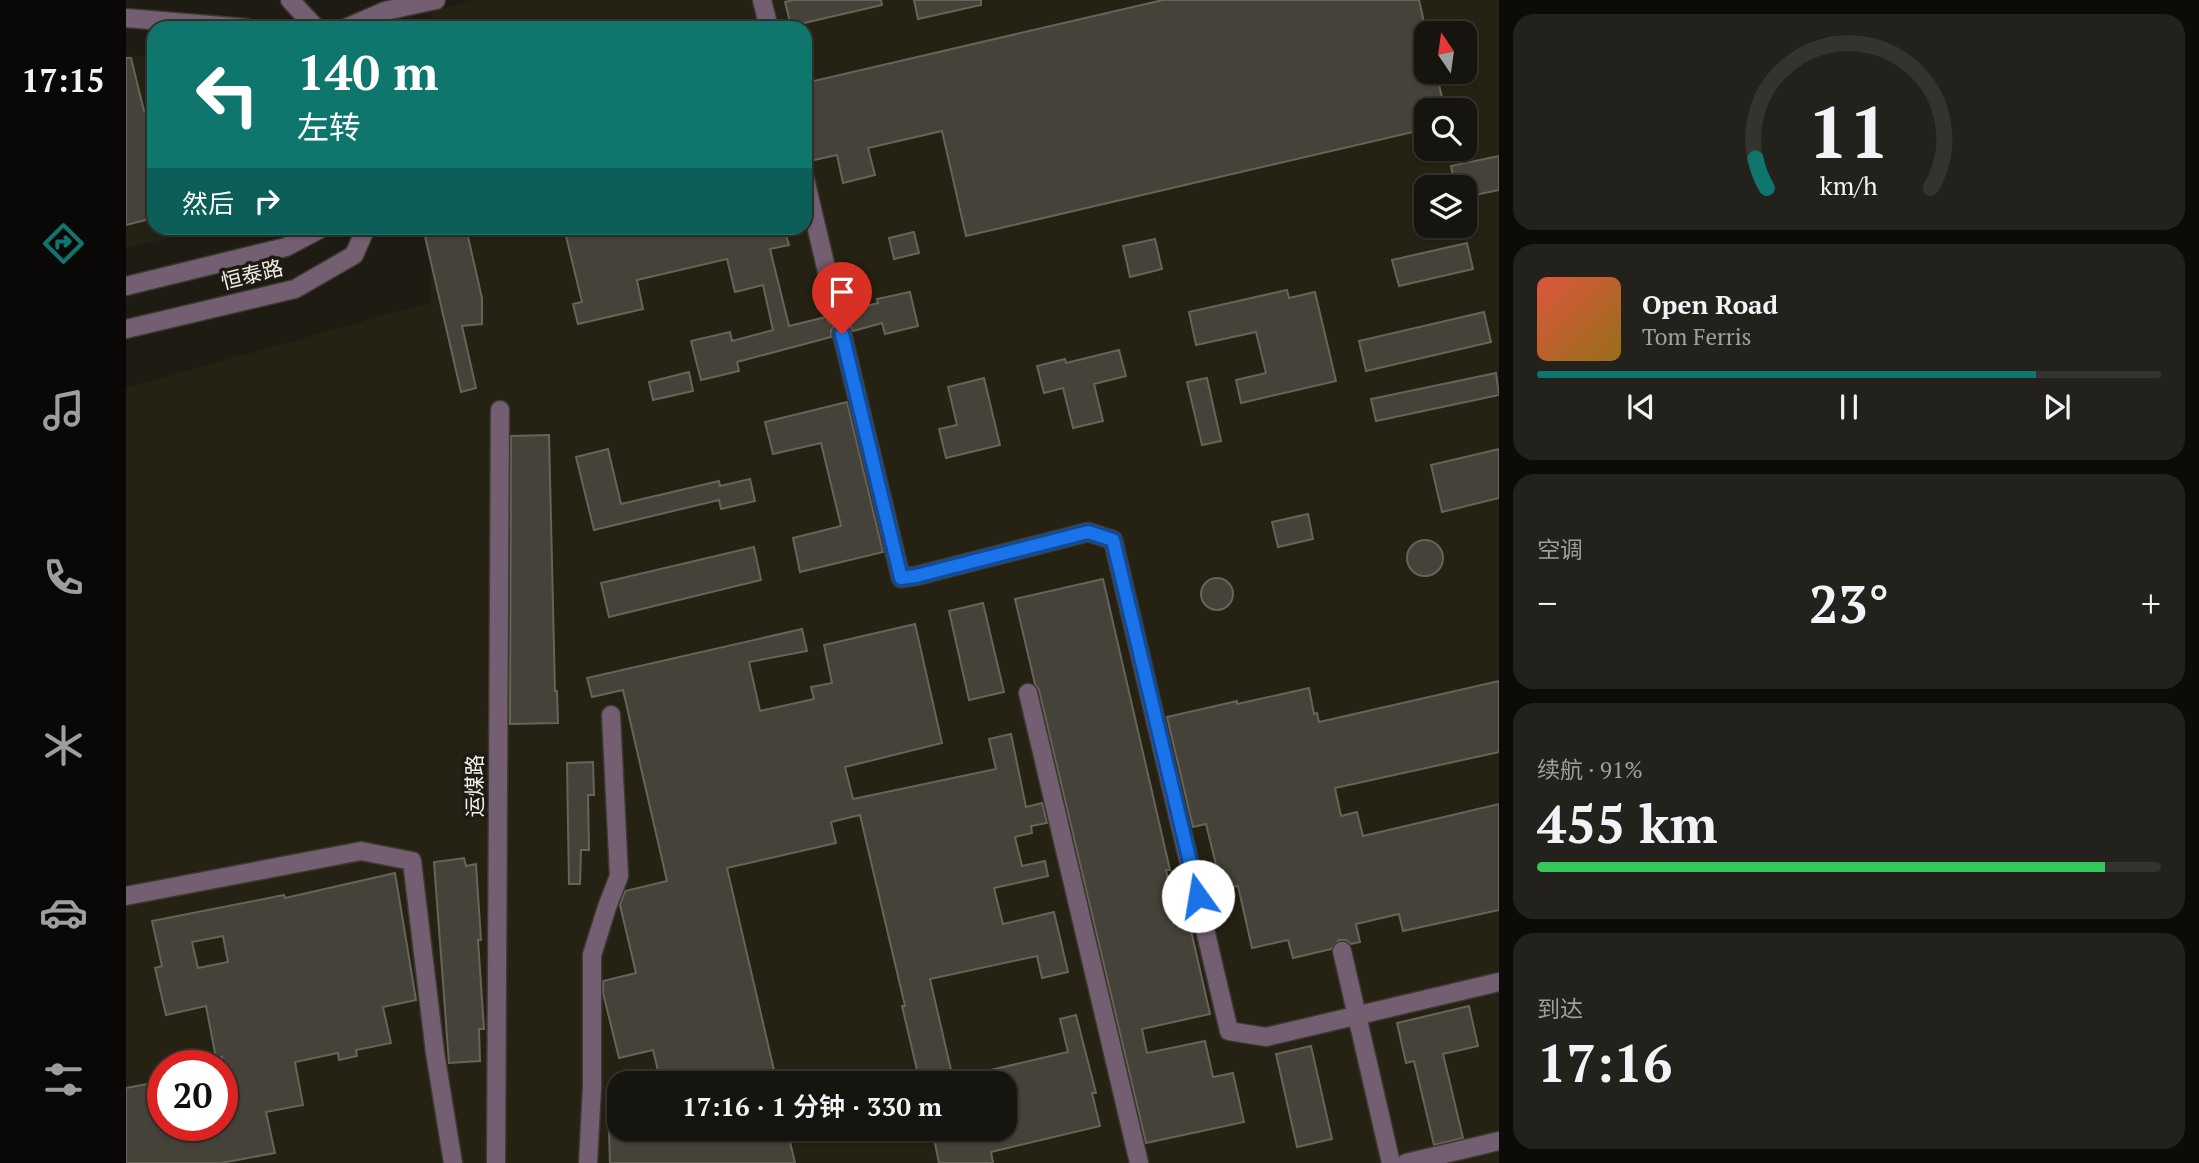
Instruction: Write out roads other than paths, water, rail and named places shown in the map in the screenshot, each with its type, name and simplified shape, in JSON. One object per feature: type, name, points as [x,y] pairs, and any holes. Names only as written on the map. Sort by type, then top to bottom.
[{"type":"street","points":[[290,0],[310,21]]},
{"type":"street","points":[[362,21],[385,11],[436,0]]},
{"type":"street","points":[[762,0],[767,21]]},
{"type":"street","points":[[126,18],[162,21]]},
{"type":"street","points":[[812,209],[837,314]]},
{"type":"street","name":"恒泰路","points":[[126,286],[286,247],[308,235]]},
{"type":"street","name":"恒泰路","points":[[126,329],[295,289],[354,255],[363,235]]},
{"type":"street","points":[[842,334],[901,578],[1088,532],[1113,540],[1229,1031],[1266,1037],[1499,982]]},
{"type":"street","name":"运煤路","points":[[496,1163],[500,410]]},
{"type":"street","points":[[1028,694],[1139,1163]]},
{"type":"street","points":[[588,1163],[592,1087],[592,955],[620,876],[611,715]]},
{"type":"street","points":[[126,896],[361,851],[412,860],[435,1053],[453,1163]]},
{"type":"street","points":[[1342,951],[1391,1163]]},
{"type":"street","points":[[1406,1163],[1499,1142]]}]
